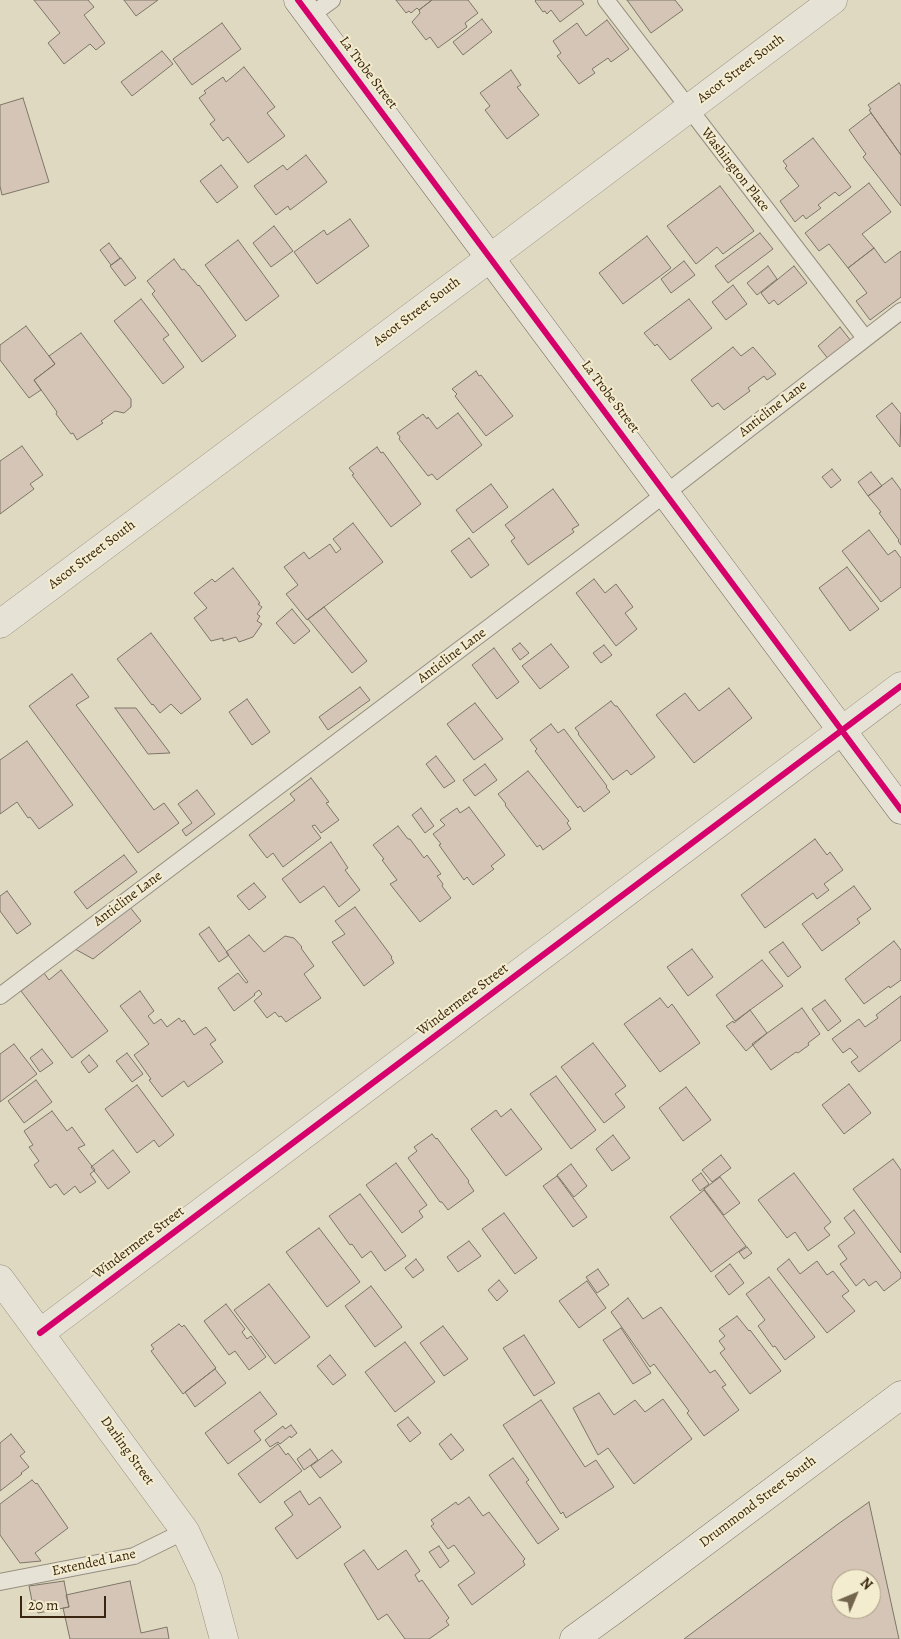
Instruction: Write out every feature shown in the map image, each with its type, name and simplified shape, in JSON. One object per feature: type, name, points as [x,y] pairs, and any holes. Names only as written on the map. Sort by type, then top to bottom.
[{"type":"street","name":"Ascot Street South","points":[[0,624],[833,0]]},
{"type":"street","name":"La Trobe Street","points":[[304,8],[901,810]]},
{"type":"street","name":"Windermere Street","points":[[40,1333],[901,686]]},
{"type":"street","name":"Darling Street","points":[[0,1279],[185,1531],[208,1580],[224,1639]]},
{"type":"street","name":"Drummond Street South","points":[[574,1639],[901,1395]]},
{"type":"street","name":"Drummond Street South","points":[[586,1639],[614,1610]]},
{"type":"lane","points":[[304,8],[332,0]]},
{"type":"lane","name":"Washington Place","points":[[606,0],[865,338]]},
{"type":"lane","name":"Anticline Lane","points":[[0,996],[617,531],[901,312]]},
{"type":"lane","name":"Extended Lane","points":[[0,1582],[134,1556],[185,1531]]},
{"type":"building","points":[[34,0],[88,0],[94,7],[84,15],[105,43],[96,50],[90,44],[64,64],[48,43],[60,33]]},
{"type":"building","points":[[124,0],[158,0],[136,16]]},
{"type":"building","points":[[396,0],[432,0],[419,10],[417,8],[411,13],[409,11],[406,13]]},
{"type":"building","points":[[432,0],[468,0],[478,13],[465,23],[467,27],[438,48],[430,37],[426,40],[412,22],[420,13],[419,10]]},
{"type":"building","points":[[536,0],[581,0],[584,4],[560,22],[551,10],[547,14],[545,11],[543,12]]},
{"type":"building","points":[[627,0],[675,0],[683,10],[651,33]]},
{"type":"building","points":[[482,19],[492,32],[463,55],[453,42]]},
{"type":"building","points":[[607,20],[629,49],[611,62],[608,58],[592,69],[595,73],[579,84],[557,56],[561,53],[553,41],[577,23],[586,36]]},
{"type":"building","points":[[222,23],[241,49],[192,85],[173,59]]},
{"type":"building","points":[[162,51],[173,64],[132,96],[121,82]]},
{"type":"building","points":[[244,67],[275,107],[267,113],[285,136],[248,163],[228,137],[223,141],[210,124],[215,120],[199,98],[206,93],[204,91],[223,77],[226,82]]},
{"type":"building","points":[[511,70],[521,85],[517,87],[539,115],[507,139],[485,110],[490,106],[480,93]]},
{"type":"building","points":[[899,83],[901,86],[901,155],[869,110],[871,109],[868,105]]},
{"type":"building","points":[[23,98],[49,182],[2,195],[0,186],[0,105]]},
{"type":"building","points":[[871,113],[901,155],[901,206],[863,157],[866,154],[849,130]]},
{"type":"building","points":[[813,138],[851,187],[839,196],[835,192],[818,205],[821,208],[806,219],[803,215],[795,222],[780,201],[799,186],[785,168],[787,166],[783,161]]},
{"type":"building","points":[[306,155],[327,182],[290,210],[288,206],[276,215],[254,186],[283,165],[287,170]]},
{"type":"building","points":[[221,165],[238,187],[217,203],[200,181]]},
{"type":"building","points":[[869,183],[891,212],[862,234],[874,248],[848,268],[829,244],[819,251],[805,233]]},
{"type":"building","points":[[720,186],[754,231],[723,254],[717,247],[696,264],[667,226]]},
{"type":"building","points":[[350,219],[369,246],[317,284],[294,252],[324,230],[327,235]]},
{"type":"building","points":[[274,226],[293,251],[271,267],[253,243]]},
{"type":"building","points":[[760,233],[773,249],[728,283],[715,266]]},
{"type":"building","points":[[647,236],[671,268],[623,304],[599,273]]},
{"type":"building","points":[[238,240],[279,296],[246,321],[205,265]]},
{"type":"building","points":[[109,243],[120,258],[111,265],[100,250]]},
{"type":"building","points":[[874,248],[885,263],[901,251],[901,297],[870,320],[856,301],[867,293],[848,268]]},
{"type":"building","points":[[121,258],[136,278],[125,286],[110,266]]},
{"type":"building","points":[[174,259],[182,270],[184,269],[199,285],[236,336],[202,362],[152,294],[155,291],[147,281]]},
{"type":"building","points":[[684,261],[695,275],[671,293],[661,279]]},
{"type":"building","points":[[768,266],[777,279],[757,295],[747,283]]},
{"type":"building","points":[[794,266],[807,283],[778,305],[774,300],[769,304],[761,293]]},
{"type":"building","points":[[733,285],[747,304],[726,320],[712,302]]},
{"type":"building","points":[[141,299],[169,335],[163,339],[184,367],[163,384],[114,321]]},
{"type":"building","points":[[689,299],[712,328],[670,360],[657,344],[655,346],[644,333]]},
{"type":"building","points":[[26,326],[55,364],[34,380],[41,390],[29,398],[0,360],[0,345]]},
{"type":"building","points":[[840,327],[851,341],[829,360],[818,346]]},
{"type":"building","points":[[81,333],[131,399],[131,407],[124,413],[115,411],[101,421],[103,423],[77,440],[56,414],[57,412],[34,380],[55,364],[49,356]]},
{"type":"building","points":[[733,347],[741,356],[753,347],[776,374],[767,380],[764,376],[748,388],[750,391],[724,410],[718,403],[712,407],[691,380]]},
{"type":"building","points":[[476,371],[513,416],[486,436],[455,396],[457,394],[452,389]]},
{"type":"building","points":[[892,403],[901,414],[900,447],[876,416]]},
{"type":"building","points":[[458,413],[482,445],[437,480],[432,474],[428,476],[399,439],[400,437],[397,433],[423,414],[427,419],[428,417],[437,429]]},
{"type":"building","points":[[22,446],[43,475],[30,484],[34,489],[0,514],[0,461]]},
{"type":"building","points":[[377,447],[381,453],[383,452],[421,504],[391,527],[352,475],[354,474],[349,468]]},
{"type":"building","points":[[832,469],[841,480],[831,488],[822,477]]},
{"type":"building","points":[[871,472],[882,486],[868,496],[858,482]]},
{"type":"building","points":[[892,478],[901,490],[901,545],[879,513],[881,512],[868,496]]},
{"type":"building","points":[[491,484],[508,507],[473,533],[456,510]]},
{"type":"building","points":[[553,489],[579,525],[572,529],[574,532],[528,565],[511,541],[515,538],[505,525]]},
{"type":"building","points":[[353,523],[383,562],[307,620],[286,594],[298,585],[284,567],[304,552],[309,559],[330,544],[336,553],[341,549],[333,539]]},
{"type":"building","points":[[869,530],[888,555],[895,550],[901,558],[901,587],[881,602],[842,551]]},
{"type":"building","points":[[469,538],[489,565],[471,578],[451,551]]},
{"type":"building","points":[[847,567],[879,609],[850,631],[819,588]]},
{"type":"building","points":[[233,568],[260,603],[258,604],[262,607],[257,614],[260,616],[257,621],[262,624],[253,637],[239,642],[236,637],[223,641],[223,638],[211,641],[194,618],[207,608],[194,593],[212,579],[215,582]]},
{"type":"building","points":[[594,579],[605,593],[616,584],[633,607],[625,613],[637,629],[616,646],[576,593]]},
{"type":"building","points":[[324,607],[367,661],[352,673],[308,619]]},
{"type":"building","points":[[292,609],[310,631],[294,644],[276,623]]},
{"type":"building","points":[[151,633],[201,699],[181,714],[171,704],[160,713],[117,659]]},
{"type":"building","points":[[520,643],[529,653],[520,660],[512,649]]},
{"type":"building","points":[[551,644],[569,667],[540,689],[522,666]]},
{"type":"building","points":[[604,645],[612,655],[601,663],[593,653]]},
{"type":"building","points":[[494,648],[519,682],[497,699],[472,665]]},
{"type":"building","points":[[72,674],[89,697],[76,705],[154,810],[164,803],[179,823],[138,853],[29,706]]},
{"type":"building","points":[[360,687],[370,700],[328,730],[319,717]]},
{"type":"building","points":[[729,688],[752,718],[694,763],[656,715],[685,693],[699,711]]},
{"type":"building","points":[[247,699],[270,732],[252,745],[229,712]]},
{"type":"building","points":[[611,701],[617,706],[655,757],[631,775],[627,770],[613,780],[575,728]]},
{"type":"building","points":[[475,703],[503,739],[474,760],[447,724]]},
{"type":"building","points":[[115,708],[136,708],[170,753],[148,754]]},
{"type":"building","points":[[551,724],[558,733],[564,729],[610,792],[584,812],[580,806],[578,808],[535,751],[537,749],[530,740]]},
{"type":"building","points":[[27,741],[73,805],[39,829],[30,817],[28,818],[17,802],[0,814],[0,760]]},
{"type":"building","points":[[436,756],[455,781],[444,788],[426,764]]},
{"type":"building","points":[[485,764],[497,780],[475,796],[463,780]]},
{"type":"building","points":[[528,771],[569,821],[567,823],[571,829],[543,850],[540,845],[537,847],[498,794]]},
{"type":"building","points":[[311,778],[329,802],[326,803],[339,820],[321,833],[315,825],[312,826],[321,838],[283,867],[273,853],[267,858],[249,835],[295,800],[290,794]]},
{"type":"building","points":[[197,790],[215,814],[186,836],[182,830],[192,823],[178,804]]},
{"type":"building","points":[[469,807],[505,855],[491,866],[494,869],[473,885],[467,877],[464,880],[433,834],[445,825],[440,820],[457,808],[460,813]]},
{"type":"building","points":[[421,808],[434,826],[425,833],[412,815]]},
{"type":"building","points":[[398,826],[424,858],[427,855],[441,874],[437,876],[451,898],[420,922],[390,884],[397,880],[373,845]]},
{"type":"building","points":[[815,839],[827,855],[830,852],[843,870],[824,884],[829,890],[817,899],[813,893],[765,928],[741,895]]},
{"type":"building","points":[[331,842],[348,868],[345,870],[360,890],[339,907],[324,886],[300,903],[282,879]]},
{"type":"building","points":[[124,855],[137,872],[87,909],[74,892]]},
{"type":"building","points":[[254,883],[266,897],[249,910],[237,896]]},
{"type":"building","points":[[854,886],[871,909],[857,919],[860,923],[822,951],[802,924]]},
{"type":"building","points":[[7,891],[31,924],[17,934],[0,911],[0,896]]},
{"type":"building","points":[[129,906],[141,921],[93,959],[75,949]]},
{"type":"building","points":[[355,907],[392,957],[394,963],[364,986],[332,942],[345,934],[335,921]]},
{"type":"building","points":[[209,927],[229,955],[219,962],[199,934]]},
{"type":"building","points":[[249,935],[264,952],[285,936],[294,938],[314,966],[304,974],[321,998],[286,1022],[275,1012],[267,1018],[254,1001],[262,994],[259,990],[234,1011],[218,988],[238,973],[246,983],[248,982],[226,952]]},
{"type":"building","points":[[894,941],[901,950],[901,980],[864,1004],[845,979]]},
{"type":"building","points":[[783,942],[801,967],[788,977],[769,952]]},
{"type":"building","points":[[692,949],[713,977],[688,996],[667,967]]},
{"type":"building","points":[[762,960],[783,986],[735,1021],[716,995]]},
{"type":"building","points":[[61,970],[108,1031],[72,1058],[21,991],[44,973],[49,980]]},
{"type":"building","points":[[140,991],[154,1011],[148,1016],[154,1024],[161,1019],[167,1027],[179,1018],[182,1022],[184,1020],[194,1035],[206,1027],[216,1040],[210,1044],[223,1062],[188,1087],[184,1081],[162,1097],[134,1055],[149,1044],[120,1006]]},
{"type":"building","points":[[901,996],[901,1040],[859,1072],[851,1062],[858,1057],[850,1048],[843,1053],[832,1039],[859,1019],[865,1027],[878,1018],[876,1015]]},
{"type":"building","points":[[660,998],[668,1008],[672,1004],[700,1043],[660,1072],[624,1024]]},
{"type":"building","points":[[825,1000],[841,1021],[828,1031],[812,1009]]},
{"type":"building","points":[[802,1008],[820,1034],[808,1043],[809,1045],[771,1070],[752,1044]]},
{"type":"building","points":[[750,1010],[767,1033],[746,1051],[726,1026],[733,1021],[734,1023]]},
{"type":"building","points":[[593,1043],[626,1086],[615,1094],[625,1107],[604,1123],[561,1067]]},
{"type":"building","points":[[14,1044],[37,1074],[0,1102],[0,1054]]},
{"type":"building","points":[[42,1049],[53,1063],[40,1072],[30,1058]]},
{"type":"building","points":[[127,1053],[143,1074],[132,1082],[116,1061]]},
{"type":"building","points":[[89,1055],[98,1066],[89,1073],[81,1062]]},
{"type":"building","points":[[556,1076],[596,1130],[571,1149],[530,1094]]},
{"type":"building","points":[[36,1080],[52,1102],[24,1123],[8,1101]]},
{"type":"building","points":[[849,1084],[871,1113],[844,1134],[822,1105]]},
{"type":"building","points":[[137,1085],[174,1135],[159,1147],[154,1140],[137,1153],[105,1109]]},
{"type":"building","points":[[686,1087],[711,1120],[683,1141],[659,1108]]},
{"type":"building","points":[[511,1109],[542,1149],[506,1176],[471,1129],[496,1110],[501,1117]]},
{"type":"building","points":[[52,1111],[67,1131],[72,1127],[85,1145],[78,1148],[95,1170],[90,1174],[96,1182],[80,1193],[75,1186],[64,1195],[56,1184],[50,1188],[34,1165],[39,1161],[29,1147],[33,1145],[24,1131]]},
{"type":"building","points":[[432,1134],[469,1181],[474,1191],[448,1210],[408,1158],[417,1151],[414,1147]]},
{"type":"building","points":[[613,1135],[630,1158],[612,1171],[596,1149]]},
{"type":"building","points":[[113,1150],[130,1172],[108,1189],[91,1167]]},
{"type":"building","points":[[721,1155],[731,1168],[712,1182],[702,1170]]},
{"type":"building","points":[[893,1159],[901,1170],[901,1253],[853,1189]]},
{"type":"building","points":[[396,1163],[427,1205],[419,1211],[423,1217],[402,1233],[366,1185]]},
{"type":"building","points":[[571,1164],[587,1186],[574,1197],[557,1175]]},
{"type":"building","points":[[701,1173],[709,1184],[700,1191],[692,1180]]},
{"type":"building","points":[[794,1173],[831,1222],[824,1228],[830,1235],[808,1251],[795,1232],[787,1238],[758,1200]]},
{"type":"building","points":[[557,1176],[587,1217],[573,1227],[543,1186]]},
{"type":"building","points":[[720,1177],[740,1203],[724,1215],[704,1189]]},
{"type":"building","points":[[704,1190],[746,1246],[711,1272],[670,1217]]},
{"type":"building","points":[[360,1194],[406,1256],[385,1271],[371,1251],[362,1258],[329,1216]]},
{"type":"building","points":[[854,1210],[901,1273],[901,1278],[884,1291],[876,1281],[869,1286],[864,1279],[856,1286],[840,1264],[847,1259],[838,1246],[855,1233],[844,1218]]},
{"type":"building","points":[[504,1213],[537,1258],[515,1274],[482,1229]]},
{"type":"building","points":[[319,1228],[360,1282],[327,1307],[286,1252]]},
{"type":"building","points":[[469,1241],[481,1256],[458,1272],[447,1257]]},
{"type":"building","points":[[747,1247],[752,1253],[744,1259],[739,1252]]},
{"type":"building","points":[[416,1259],[424,1270],[413,1278],[405,1268]]},
{"type":"building","points":[[789,1259],[800,1274],[817,1261],[827,1275],[833,1271],[849,1291],[842,1296],[855,1311],[827,1333],[777,1269]]},
{"type":"building","points":[[730,1264],[744,1283],[729,1295],[715,1276]]},
{"type":"building","points":[[598,1269],[609,1285],[597,1293],[586,1277]]},
{"type":"building","points":[[769,1277],[815,1337],[785,1360],[758,1326],[765,1320],[746,1294]]},
{"type":"building","points":[[499,1280],[508,1291],[497,1301],[488,1290]]},
{"type":"building","points":[[587,1281],[606,1308],[579,1328],[559,1301]]},
{"type":"building","points":[[269,1284],[310,1337],[275,1364],[234,1310]]},
{"type":"building","points":[[371,1286],[402,1327],[375,1347],[345,1306]]},
{"type":"building","points":[[628,1298],[643,1319],[661,1307],[710,1373],[715,1370],[726,1385],[722,1387],[739,1410],[704,1436],[687,1413],[689,1411],[654,1364],[650,1367],[611,1312]]},
{"type":"building","points":[[226,1304],[245,1329],[242,1332],[247,1339],[251,1336],[266,1357],[249,1370],[235,1351],[229,1355],[204,1321]]},
{"type":"building","points":[[737,1316],[781,1371],[750,1394],[720,1353],[725,1349],[719,1341],[725,1336],[719,1329]]},
{"type":"building","points":[[179,1324],[182,1327],[184,1325],[216,1368],[183,1394],[151,1351],[154,1349],[151,1345]]},
{"type":"building","points":[[443,1326],[468,1359],[444,1376],[420,1343]]},
{"type":"building","points":[[621,1328],[651,1373],[633,1384],[603,1340]]},
{"type":"building","points":[[524,1335],[555,1383],[534,1396],[503,1348]]},
{"type":"building","points":[[405,1342],[435,1382],[395,1412],[365,1372]]},
{"type":"building","points":[[330,1355],[346,1375],[333,1385],[317,1366]]},
{"type":"building","points":[[215,1369],[226,1383],[195,1407],[185,1392]]},
{"type":"building","points":[[260,1392],[277,1414],[254,1431],[261,1440],[228,1464],[205,1433]]},
{"type":"building","points":[[599,1393],[614,1415],[635,1400],[645,1412],[663,1399],[692,1439],[634,1484],[608,1448],[598,1455],[573,1408]]},
{"type":"building","points":[[541,1400],[585,1467],[596,1460],[614,1487],[566,1518],[563,1512],[561,1514],[503,1425]]},
{"type":"building","points":[[408,1417],[421,1433],[410,1442],[397,1425]]},
{"type":"building","points":[[291,1425],[297,1433],[280,1444],[278,1442],[270,1447],[265,1440],[283,1426],[285,1429]]},
{"type":"building","points":[[11,1434],[25,1452],[20,1456],[29,1467],[0,1491],[0,1443]]},
{"type":"building","points":[[451,1434],[464,1450],[451,1460],[439,1444]]},
{"type":"building","points":[[278,1444],[302,1471],[260,1503],[238,1474]]},
{"type":"building","points":[[310,1449],[318,1460],[304,1470],[297,1459]]},
{"type":"building","points":[[332,1450],[342,1462],[320,1478],[311,1466]]},
{"type":"building","points":[[513,1458],[529,1480],[526,1482],[559,1529],[538,1544],[489,1475]]},
{"type":"building","points":[[32,1480],[37,1483],[68,1528],[35,1553],[41,1561],[20,1563],[0,1535],[0,1504]]},
{"type":"building","points":[[300,1491],[309,1505],[320,1497],[341,1527],[297,1559],[275,1528],[293,1515],[284,1502]]},
{"type":"building","points":[[469,1497],[483,1516],[489,1512],[525,1559],[523,1561],[525,1565],[472,1605],[458,1585],[475,1573],[454,1545],[448,1549],[431,1526],[434,1524],[431,1520],[456,1502],[458,1505]]},
{"type":"building","points":[[869,1502],[899,1639],[684,1639],[838,1524]]},
{"type":"building","points":[[439,1546],[449,1561],[440,1568],[429,1552]]},
{"type":"building","points":[[364,1550],[378,1570],[406,1550],[420,1571],[415,1575],[419,1582],[422,1580],[449,1618],[446,1621],[449,1625],[429,1639],[405,1639],[387,1614],[378,1620],[344,1564]]},
{"type":"building","points":[[64,1581],[69,1607],[38,1613],[35,1600],[32,1601],[29,1586]]},
{"type":"building","points":[[130,1581],[141,1633],[167,1627],[169,1639],[70,1639],[63,1608],[69,1607],[66,1595]]},
{"type":"cycle path","points":[[298,0],[901,810]]},
{"type":"cycle path","points":[[40,1333],[901,686]]}]
